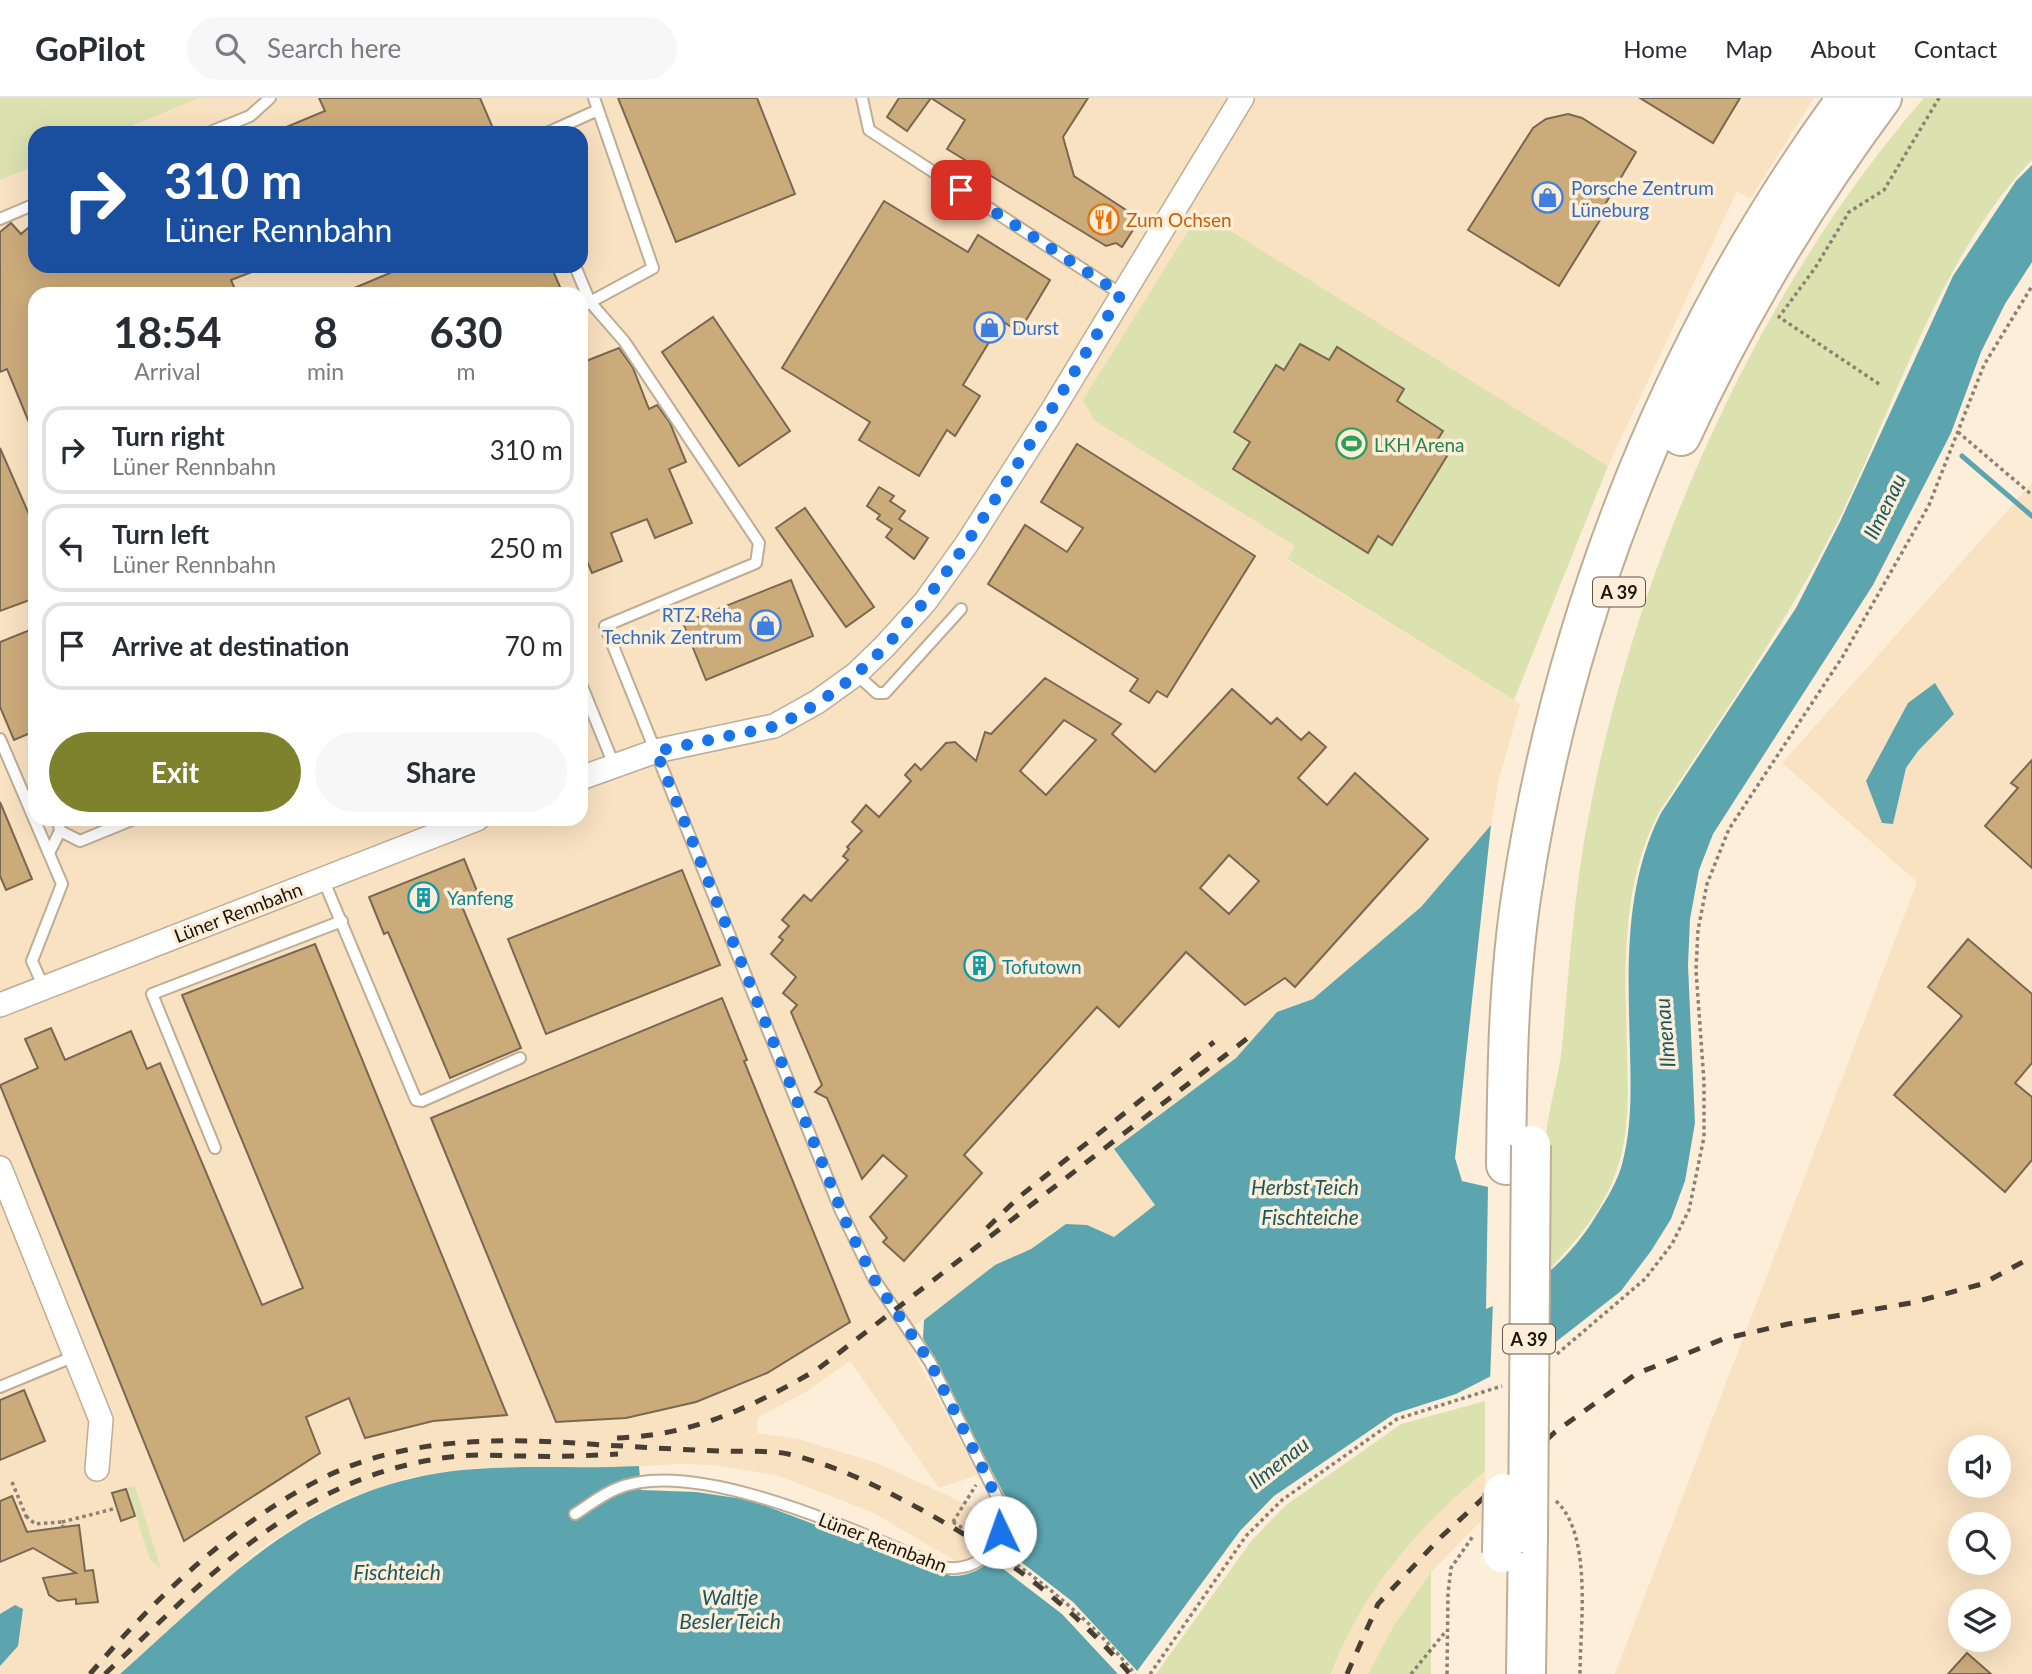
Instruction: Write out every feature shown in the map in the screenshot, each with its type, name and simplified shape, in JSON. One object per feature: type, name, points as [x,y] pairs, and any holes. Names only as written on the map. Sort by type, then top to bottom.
[{"type":"highway","name":"A 39","points":[[1518,1155],[1507,1067],[1522,893],[1537,805],[1562,696],[1588,603],[1628,493],[1681,372],[1759,230],[1847,98]]},
{"type":"highway","name":"A 39","points":[[1500,1674],[1502,1539],[1518,1155],[1548,895],[1561,808],[1613,609],[1651,504],[1702,390],[1784,245],[1852,138],[1882,98]]},
{"type":"highway","name":"A 39","points":[[1502,1539],[1526,1674]]},
{"type":"street","points":[[588,775],[656,751],[774,726],[817,702],[856,674],[925,602],[966,545],[1052,411],[1242,98]]},
{"type":"street","name":"Lüner Rennbahn","points":[[0,1005],[459,826]]},
{"type":"street","points":[[0,1168],[101,1420],[97,1469]]},
{"type":"lane","points":[[225,126],[250,116],[270,98]]},
{"type":"lane","points":[[588,304],[653,268],[594,98]]},
{"type":"lane","points":[[862,98],[869,130],[1121,294]]},
{"type":"lane","points":[[563,126],[598,110]]},
{"type":"lane","points":[[0,219],[28,207]]},
{"type":"lane","name":"Lüner Rennbahn","points":[[575,1514],[616,1489],[640,1483],[724,1488],[765,1497],[942,1567],[961,1569],[986,1556],[1002,1522],[1000,1503],[930,1362],[874,1279],[856,1245],[605,626],[756,563],[759,543],[625,341],[588,307]]},
{"type":"lane","points":[[856,674],[877,693],[885,693],[961,609]]},
{"type":"lane","points":[[588,701],[614,765]]},
{"type":"lane","points":[[0,739],[28,804]]},
{"type":"lane","points":[[37,826],[62,884],[32,961],[44,988]]},
{"type":"lane","points":[[49,853],[60,831],[59,826]]},
{"type":"lane","points":[[60,831],[80,841],[117,826]]},
{"type":"lane","points":[[323,879],[416,1100],[422,1101],[520,1058]]},
{"type":"lane","points":[[215,1148],[152,994],[342,921]]},
{"type":"lane","points":[[0,1387],[75,1356]]},
{"type":"path","points":[[1878,384],[1779,317],[1815,268],[1849,212],[1884,190],[1939,98]]},
{"type":"path","points":[[1552,1359],[1645,1279],[1672,1244],[1689,1210],[1704,1137],[1704,1082],[1696,970],[1698,930],[1707,884],[1729,828],[1843,656],[1929,505],[1983,365],[2032,286]]},
{"type":"path","points":[[1958,432],[2032,495]]},
{"type":"path","points":[[1150,1674],[1246,1536],[1282,1500],[1397,1419],[1507,1384]]},
{"type":"path","points":[[12,1482],[23,1517],[35,1524],[62,1525],[117,1508]]},
{"type":"path","points":[[968,1496],[953,1522],[1003,1552],[1049,1587],[1101,1634],[1135,1674]]},
{"type":"path","points":[[1552,1497],[1569,1513],[1581,1545],[1580,1674]]},
{"type":"path","points":[[1447,1674],[1451,1568],[1502,1539]]},
{"type":"path","points":[[1411,1674],[1447,1629]]},
{"type":"shaded area","points":[[199,98],[1814,98],[1750,199],[1737,191],[1608,466],[1200,213],[1084,400],[1095,421],[1295,546],[1287,560],[1520,704],[1498,783],[1491,825],[1421,907],[1313,999],[1277,1012],[1236,1058],[1114,1149],[1156,1205],[1114,1237],[1087,1225],[1056,1230],[1031,1249],[995,1266],[904,1334],[978,1475],[939,1488],[850,1361],[807,1391],[757,1418],[757,1433],[798,1439],[877,1463],[996,1518],[989,1538],[973,1558],[957,1562],[872,1512],[776,1475],[713,1465],[680,1464],[576,1470],[476,1468],[409,1478],[346,1499],[316,1514],[259,1550],[120,1674],[0,1674],[0,180],[28,169],[28,273],[588,273],[588,126],[131,126]]},
{"type":"shaded area","points":[[2032,483],[2032,1674],[1615,1674],[1917,882],[1782,763]]},
{"type":"shaded area","points":[[1485,1471],[1485,1517],[1430,1573],[1394,1625],[1368,1674],[1331,1674],[1354,1621],[1392,1562],[1440,1509]]},
{"type":"green space","points":[[0,98],[199,98],[131,126],[28,126],[28,169],[0,180]]},
{"type":"green space","points":[[1924,98],[2032,98],[2032,160],[2000,198],[1971,240],[1922,333],[1858,478],[1817,561],[1752,670],[1659,812],[1646,841],[1637,870],[1628,930],[1628,1097],[1621,1155],[1611,1184],[1596,1212],[1545,1274],[1546,1135],[1562,1047],[1579,872],[1610,719],[1638,624],[1672,528],[1712,434],[1757,343],[1808,256],[1863,174]]},
{"type":"green space","name":"LKH Arena","points":[[1200,212],[1608,466],[1514,700],[1287,559],[1295,546],[1095,421],[1083,400]]},
{"type":"green space","points":[[1485,1401],[1485,1471],[1414,1538],[1394,1562],[1360,1614],[1331,1674],[1156,1674],[1252,1540],[1286,1505],[1401,1424]]},
{"type":"green space","points":[[135,1486],[161,1569],[150,1559],[127,1488]]},
{"type":"green space","points":[[1431,1572],[1431,1674],[1368,1674],[1394,1625]]},
{"type":"water","name":"Fischteiche","points":[[2032,165],[2032,262],[2005,304],[1981,352],[1951,433],[1873,585],[1713,834],[1699,870],[1690,919],[1688,965],[1695,1123],[1685,1181],[1671,1219],[1621,1291],[1552,1345],[1456,1394],[1394,1414],[1274,1496],[1240,1531],[1135,1674],[120,1674],[239,1569],[280,1538],[322,1513],[368,1492],[419,1477],[475,1469],[639,1466],[641,1490],[696,1492],[750,1500],[951,1576],[978,1570],[998,1552],[1004,1540],[1008,1512],[1006,1498],[923,1338],[924,1320],[995,1265],[1031,1249],[1066,1224],[1087,1225],[1114,1237],[1155,1205],[1114,1149],[1236,1058],[1277,1012],[1313,999],[1421,907],[1491,825],[1455,1158],[1462,1181],[1488,1187],[1486,1309],[1518,1293],[1545,1275],[1569,1252],[1591,1224],[1615,1183],[1625,1154],[1630,1096],[1630,930],[1640,871],[1661,813],[1796,608],[1840,522],[1953,276],[2016,181]]},
{"type":"water","points":[[1935,683],[1954,714],[1918,751],[1906,768],[1893,824],[1882,823],[1866,781],[1908,703]]},
{"type":"water","points":[[15,1605],[23,1609],[18,1646],[0,1666],[0,1614]]},
{"type":"pier","points":[[1543,1275],[1542,1355],[1490,1382],[1493,1302]]},
{"type":"pier","points":[[998,1544],[1073,1602],[1140,1674],[1118,1674],[1062,1614],[989,1558]]},
{"type":"building","points":[[319,98],[480,98],[492,126],[289,126],[325,111]]},
{"type":"building","points":[[618,98],[757,98],[795,194],[676,242]]},
{"type":"building","points":[[899,98],[931,98],[907,131],[887,117]]},
{"type":"building","points":[[931,98],[1088,98],[1063,137],[1074,176],[1140,219],[1122,247],[1116,243],[1106,246],[947,149],[965,120]]},
{"type":"building","points":[[1640,98],[1740,98],[1713,143]]},
{"type":"building","name":"Porsche Zentrum Lüneburg","points":[[1568,114],[1582,118],[1636,152],[1597,218],[1600,220],[1559,286],[1468,230],[1533,128],[1546,119]]},
{"type":"building","points":[[884,201],[968,252],[978,235],[1050,280],[1019,332],[1002,321],[963,385],[980,396],[955,436],[947,430],[919,476],[859,440],[870,422],[782,368]]},
{"type":"building","points":[[11,223],[21,234],[28,228],[28,273],[249,273],[231,280],[234,287],[28,287],[28,420],[7,369],[0,372],[0,232]]},
{"type":"building","points":[[390,273],[554,273],[560,287],[357,287]]},
{"type":"building","points":[[713,317],[790,431],[739,466],[662,352]]},
{"type":"building","points":[[1300,344],[1329,360],[1337,347],[1404,389],[1397,401],[1443,431],[1433,447],[1447,456],[1392,545],[1378,536],[1368,553],[1233,469],[1250,442],[1234,432],[1276,365],[1284,370]]},
{"type":"building","points":[[619,348],[633,368],[649,409],[657,405],[670,423],[686,462],[669,469],[692,523],[655,538],[647,519],[611,533],[622,561],[592,573],[588,564],[588,360]]},
{"type":"building","points":[[1077,444],[1255,556],[1167,697],[1157,691],[1149,703],[1130,691],[1138,679],[988,584],[1025,525],[1067,552],[1083,528],[1041,502]]},
{"type":"building","points":[[0,448],[28,512],[28,601],[0,611]]},
{"type":"building","points":[[879,487],[894,496],[890,501],[905,511],[899,519],[928,538],[914,559],[886,537],[892,529],[877,519],[880,515],[867,506]]},
{"type":"building","points":[[805,508],[874,607],[846,627],[776,528]]},
{"type":"building","points":[[791,580],[813,636],[706,680],[683,623]]},
{"type":"building","points":[[28,631],[28,734],[14,740],[0,707],[0,642]]},
{"type":"building","name":"Tofutown","points":[[1045,678],[1121,724],[1112,734],[1155,772],[1232,689],[1271,724],[1277,718],[1301,740],[1309,732],[1326,747],[1298,778],[1327,805],[1355,773],[1428,839],[1295,987],[1285,978],[1245,1005],[1186,952],[1119,1027],[1097,1007],[964,1155],[982,1173],[904,1261],[883,1242],[887,1238],[870,1217],[907,1176],[883,1155],[862,1179],[827,1098],[815,1092],[822,1085],[791,1012],[797,1005],[783,993],[796,977],[771,954],[783,940],[779,937],[789,926],[782,920],[804,895],[811,901],[848,860],[843,856],[849,849],[847,847],[862,831],[852,822],[866,805],[879,817],[911,781],[905,775],[915,764],[921,770],[946,743],[955,742],[976,761],[985,732],[991,734]],"holes":[[[1064,720],[1096,740],[1046,795],[1020,771]],[[1229,855],[1259,881],[1229,914],[1200,888]]]},
{"type":"building","points":[[2032,760],[2032,868],[1985,826],[2018,788],[2011,783]]},
{"type":"building","points":[[0,802],[32,879],[6,890],[0,876]]},
{"type":"building","points":[[464,859],[479,896],[461,904],[521,1048],[450,1078],[388,932],[384,934],[369,897]]},
{"type":"building","points":[[682,870],[720,965],[546,1034],[508,939]]},
{"type":"building","points":[[1968,939],[2032,994],[2032,1063],[2015,1083],[2032,1097],[2032,1160],[2005,1192],[1894,1095],[1962,1016],[1928,987]]},
{"type":"building","points":[[315,944],[507,1415],[433,1421],[365,1438],[349,1398],[306,1417],[320,1453],[184,1541],[0,1085],[38,1068],[25,1039],[51,1028],[65,1060],[131,1031],[147,1069],[160,1063],[262,1305],[303,1288],[182,995]]},
{"type":"building","points":[[722,998],[747,1060],[744,1061],[850,1322],[767,1373],[696,1402],[626,1418],[556,1422],[431,1118]]},
{"type":"building","points":[[24,1390],[45,1441],[0,1460],[0,1400]]},
{"type":"building","points":[[126,1489],[135,1516],[121,1521],[112,1493]]},
{"type":"building","points":[[12,1496],[27,1532],[79,1525],[85,1571],[93,1570],[98,1602],[76,1604],[76,1599],[58,1601],[49,1595],[43,1578],[76,1573],[33,1548],[0,1562],[0,1501]]},
{"type":"building","points":[[1967,1653],[1991,1674],[1948,1674]]},
{"type":"waterway","points":[[1962,456],[2032,516]]},
{"type":"railway","points":[[617,1438],[672,1431],[722,1417],[818,1369],[1253,1034]]},
{"type":"railway","points":[[987,1228],[1019,1197],[1214,1042]]},
{"type":"railway","points":[[1347,1674],[1378,1604],[1441,1537],[1555,1432],[1636,1374],[1723,1339],[1788,1324],[1911,1303],[1982,1284],[2032,1257]]},
{"type":"railway","points":[[90,1674],[142,1617],[199,1563],[229,1538],[293,1494],[327,1476],[393,1453],[428,1446],[498,1441],[772,1452],[788,1454],[840,1470],[920,1509],[979,1543],[1059,1602],[1130,1674]]},
{"type":"railway","points":[[105,1674],[223,1565],[264,1533],[307,1505],[353,1483],[403,1466],[459,1456],[618,1454]]},
{"type":"place","name":"Porsche Zentrum Lüneburg","points":[[1548,198]]},
{"type":"place","name":"Zum Ochsen","points":[[1103,219]]},
{"type":"place","name":"Durst","points":[[989,327]]},
{"type":"place","name":"LKH Arena","points":[[1351,444]]},
{"type":"place","name":"RTZ Reha Technik Zentrum","points":[[765,625]]},
{"type":"place","name":"Yanfeng","points":[[424,897]]},
{"type":"place","name":"Tofutown","points":[[979,966]]},
{"type":"route","points":[[961,190],[1121,294],[1052,411],[966,545],[925,602],[884,647],[856,674],[817,702],[774,726],[656,751],[848,1227],[874,1279],[930,1362],[1000,1503],[1000,1532]]},
{"type":"water label","name":"Ilmenau","points":[[1884,506]]},
{"type":"water label","name":"Ilmenau","points":[[1664,1033]]},
{"type":"water label","name":"Herbst Teich","points":[[1305,1186]]},
{"type":"water label","name":"Ilmenau","points":[[1278,1462]]},
{"type":"water label","name":"Fischteich","points":[[397,1571]]},
{"type":"water label","name":"Waltje Besler Teich","points":[[730,1608]]}]
